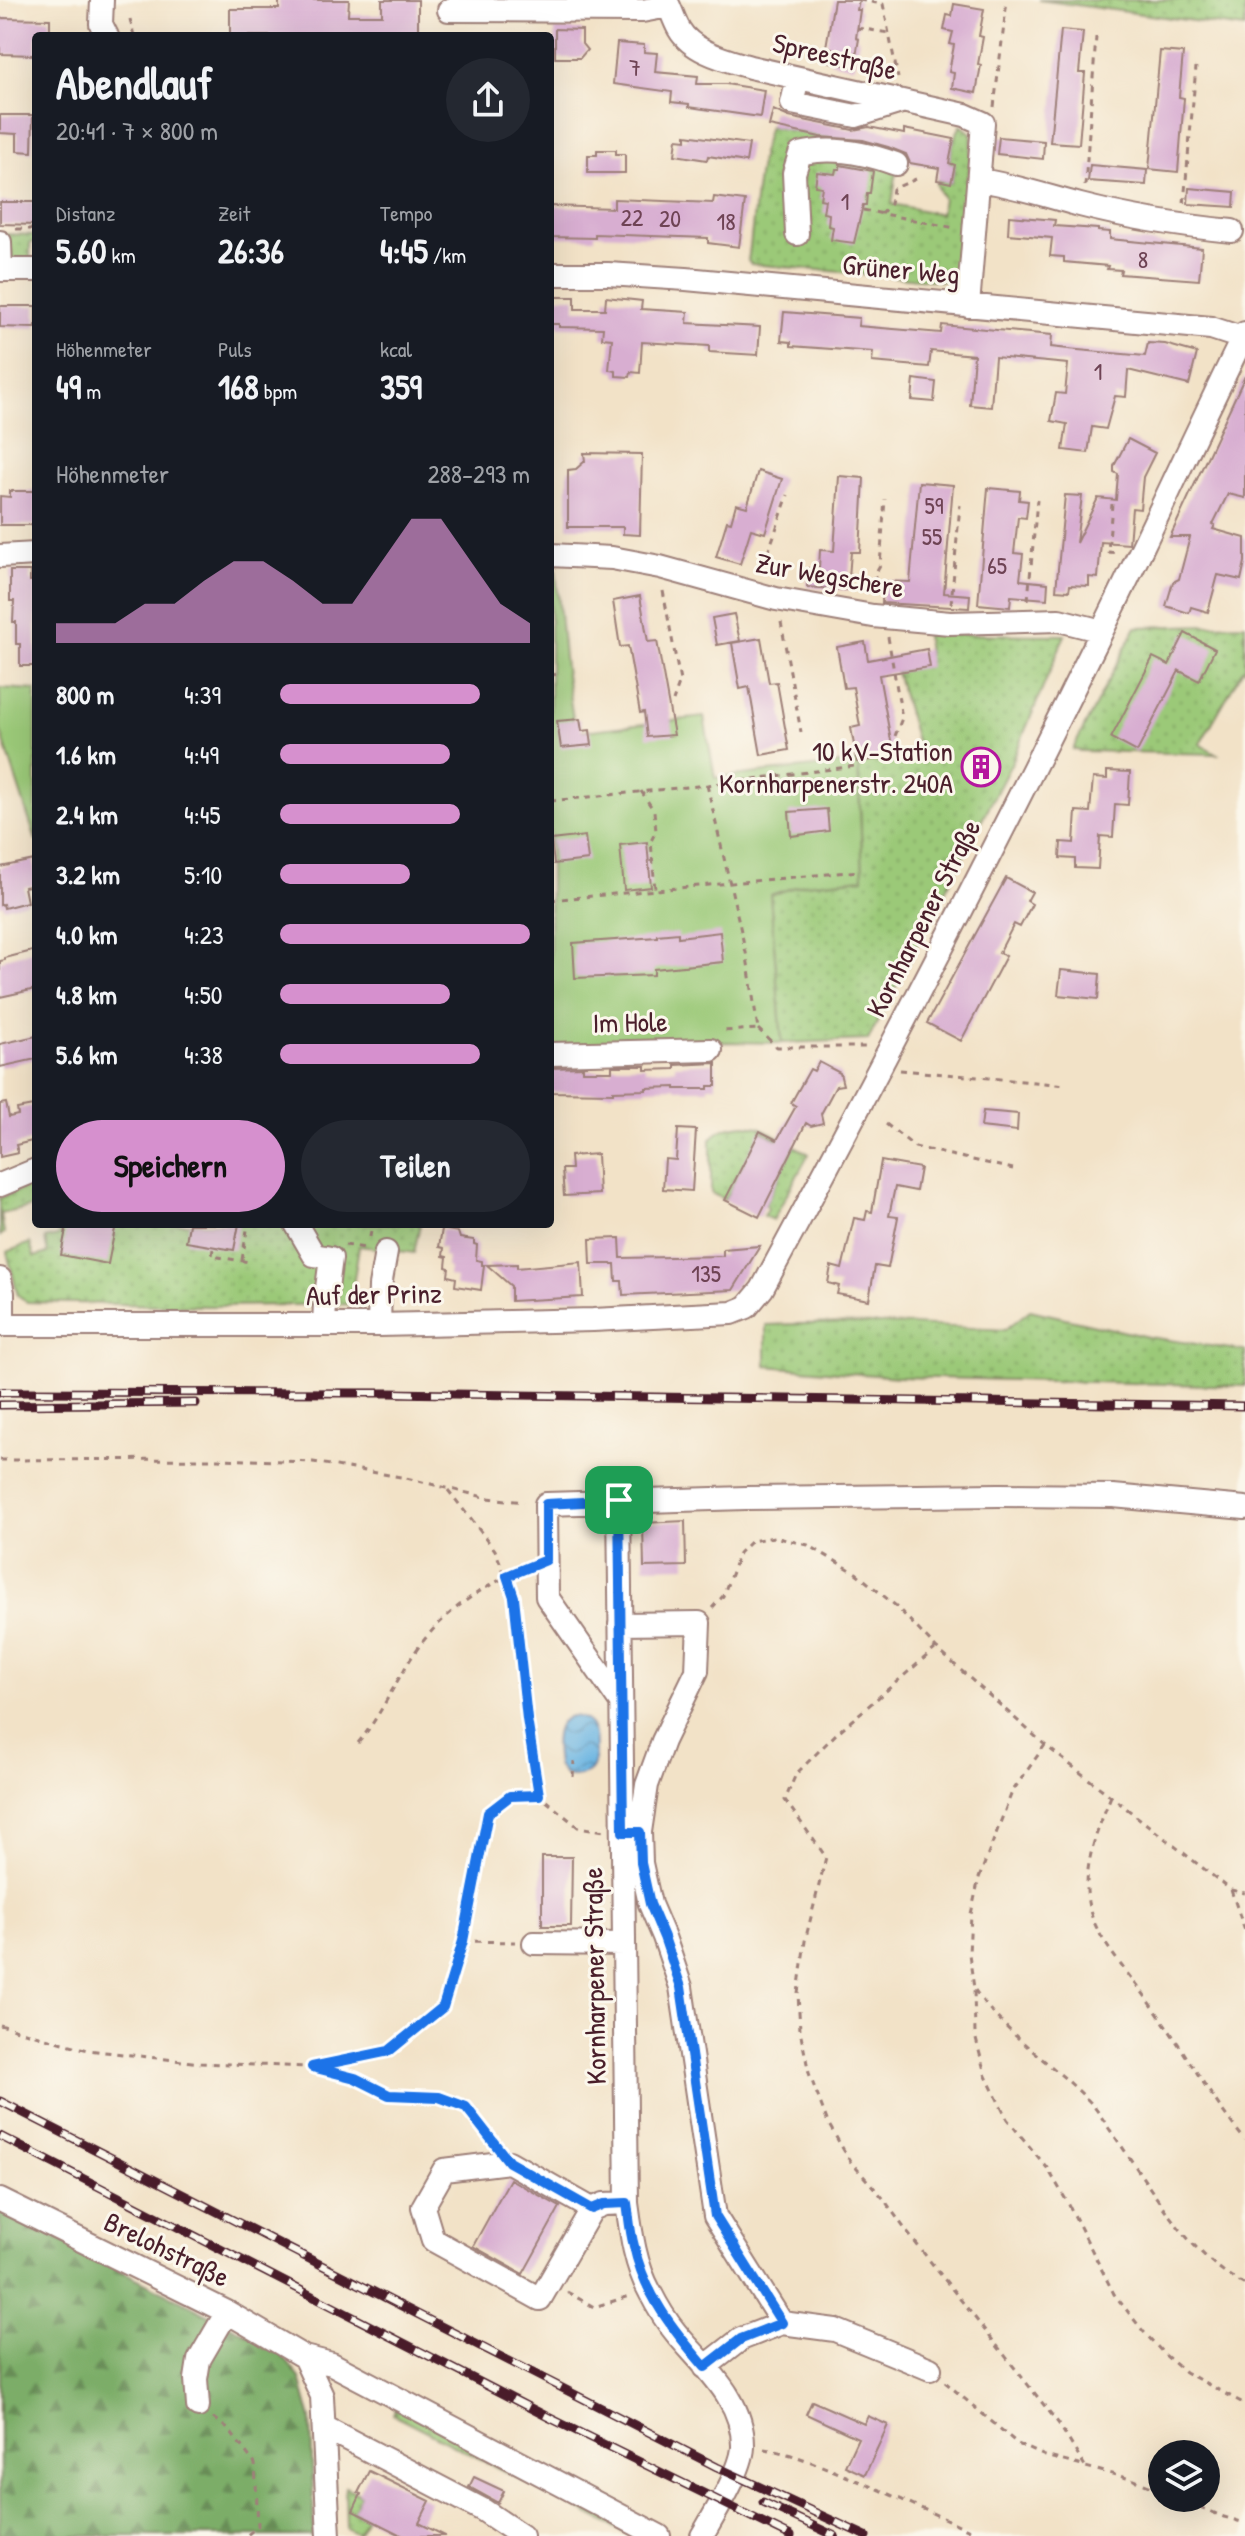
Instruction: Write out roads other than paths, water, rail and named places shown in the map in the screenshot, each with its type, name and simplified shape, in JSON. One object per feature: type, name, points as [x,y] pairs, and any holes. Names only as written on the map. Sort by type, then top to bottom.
[{"type":"street","points":[[102,0],[101,24],[105,32]]},
{"type":"street","name":"Spreestraße","points":[[449,10],[642,11],[669,6],[680,31],[692,44],[750,67],[965,115],[983,123],[979,180]]},
{"type":"street","points":[[797,234],[792,148],[875,156],[896,164]]},
{"type":"street","points":[[968,306],[979,180],[1183,226],[1232,231]]},
{"type":"street","points":[[0,242],[0,270],[32,270]]},
{"type":"street","name":"Grüner Weg","points":[[554,274],[686,279],[1211,328],[1244,336]]},
{"type":"street","name":"Kornharpener Straße","points":[[747,1307],[762,1289],[884,1060],[1102,631],[1244,336]]},
{"type":"street","points":[[0,556],[32,554]]},
{"type":"street","name":"Zur Wegschere","points":[[554,555],[612,558],[660,567],[776,599],[879,617],[950,623],[1059,620],[1102,631]]},
{"type":"street","name":"Im Hole","points":[[554,1054],[711,1041]]},
{"type":"street","points":[[0,1185],[32,1172]]},
{"type":"street","points":[[298,1228],[314,1255],[331,1258],[324,1325]]},
{"type":"street","points":[[379,1325],[380,1286],[386,1252]]},
{"type":"street","points":[[0,1279],[1,1325]]},
{"type":"street","name":"Auf der Prinz","points":[[1,1325],[379,1325],[732,1313],[747,1307]]},
{"type":"street","points":[[622,1704],[547,1597],[546,1504],[746,1498],[1113,1496],[1245,1508]]},
{"type":"street","name":"Kornharpener Straße","points":[[619,1500],[627,2203],[634,2247],[649,2290],[673,2330],[730,2396],[739,2416],[743,2447],[739,2465],[702,2536]]},
{"type":"street","points":[[620,1624],[699,1623],[697,1671],[663,1741],[647,1785],[640,1832],[641,1863],[650,1904],[681,1987],[715,2216],[782,2323]]},
{"type":"street","points":[[534,1943],[624,1944]]},
{"type":"street","points":[[592,2209],[509,2162],[444,2170],[423,2207],[433,2240],[540,2299],[592,2209],[604,2204],[627,2203]]},
{"type":"street","name":"Brelohstraße","points":[[0,2200],[227,2312],[304,2357]]},
{"type":"street","points":[[198,2406],[196,2379],[199,2360],[227,2312]]},
{"type":"street","points":[[705,2367],[741,2339],[782,2323],[835,2330],[930,2369]]},
{"type":"street","points":[[304,2357],[322,2396],[329,2536]]},
{"type":"street","points":[[304,2357],[332,2364],[659,2536]]},
{"type":"street","points":[[324,2427],[483,2510],[522,2536]]},
{"type":"water","points":[[571,1716],[587,1721],[595,1740],[595,1754],[593,1766],[587,1773],[566,1776],[557,1766],[556,1737],[560,1724]]},
{"type":"railway","points":[[0,1392],[388,1393],[1245,1406]]},
{"type":"railway","points":[[0,1405],[196,1403]]},
{"type":"railway","points":[[0,2101],[717,2467],[866,2536]]},
{"type":"railway","points":[[0,2136],[548,2417],[791,2536]]},
{"type":"railway","points":[[763,2502],[835,2536]]},
{"type":"place","name":"10 kV-Station Kornharpenerstr. 240A","points":[[981,767]]}]
